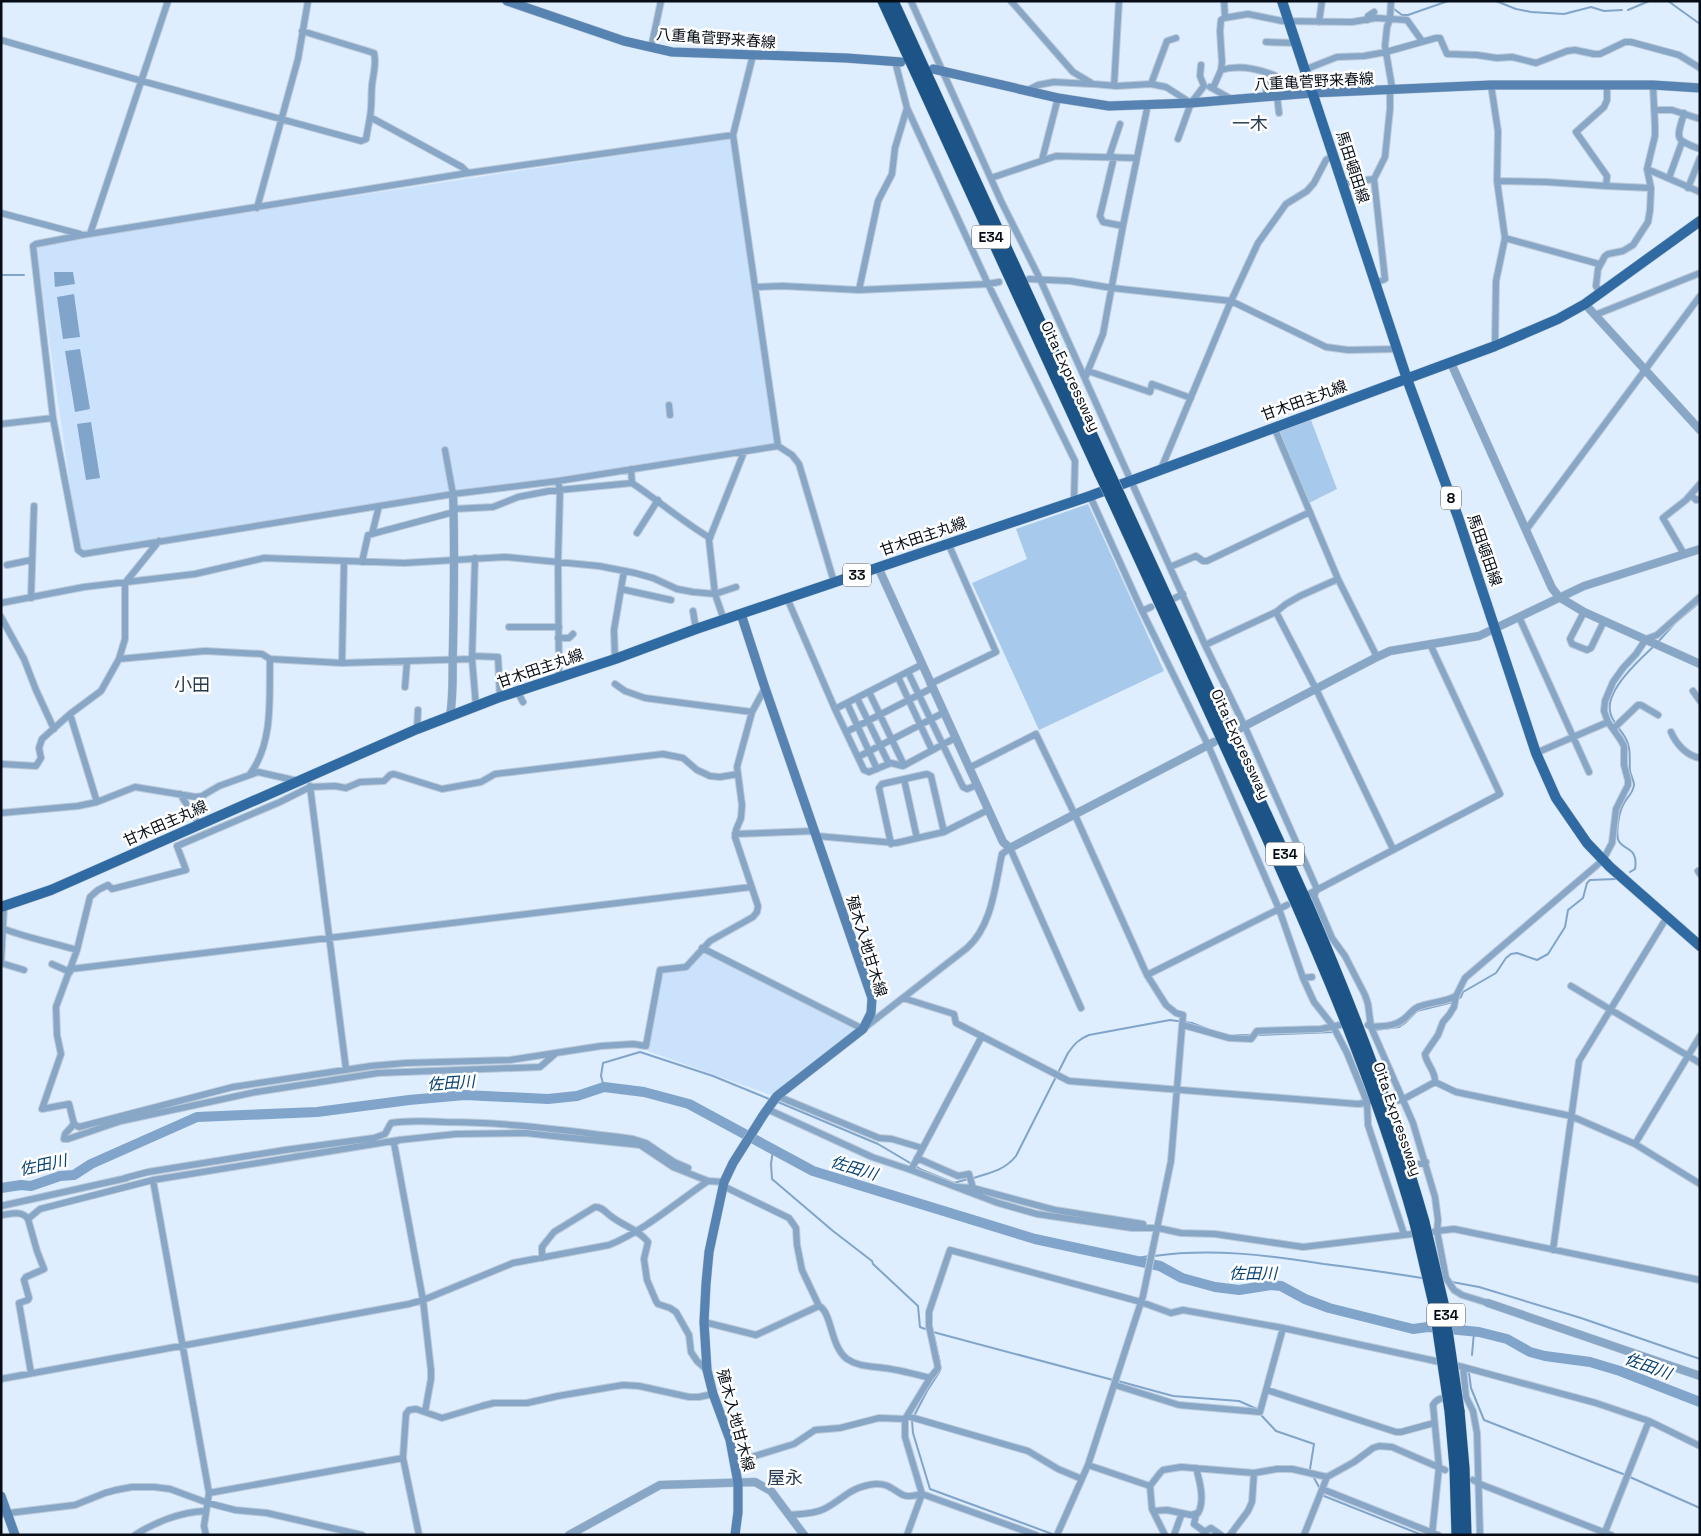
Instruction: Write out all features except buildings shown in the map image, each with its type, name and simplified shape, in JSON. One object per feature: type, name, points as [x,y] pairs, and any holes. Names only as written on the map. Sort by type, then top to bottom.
[{"type":"highway","name":"Oita Expressway","points":[[882,1],[1116,498],[1325,967],[1385,1122],[1420,1222],[1464,1468],[1466,1535]]},
{"type":"highway","name":"Oita Expressway","points":[[893,1],[1104,472]]},
{"type":"highway","name":"Oita Expressway","points":[[1455,1411],[1457,1535]]},
{"type":"main road","name":"八重亀菅野来春線","points":[[507,1],[624,41],[672,52],[898,61]]},
{"type":"main road","name":"馬田頓田線","points":[[1282,1],[1407,379],[1458,518],[1536,753],[1556,798],[1587,843],[1603,860],[1700,946]]},
{"type":"main road","name":"八重亀菅野来春線","points":[[938,70],[1058,98],[1109,106],[1191,103],[1312,93],[1491,85],[1607,84],[1700,88]]},
{"type":"main road","name":"甘木田主丸線","points":[[3,907],[51,890],[198,824],[306,782],[417,729],[476,706],[615,659],[696,629],[1090,496],[1495,346],[1558,319],[1585,304],[1700,220]]},
{"type":"main road","name":"殖木入地甘木線","points":[[735,1535],[738,1512],[738,1483],[735,1462],[730,1440],[713,1394],[707,1370],[704,1322],[709,1252],[723,1184],[732,1163],[765,1111],[777,1096],[863,1029],[871,1013],[872,998],[764,688],[741,614]]},
{"type":"main road","points":[[1,1496],[4,1513],[14,1535]]},
{"type":"street","points":[[86,235],[142,81],[168,1]]},
{"type":"street","points":[[257,208],[298,59],[308,1]]},
{"type":"street","points":[[652,48],[661,1]]},
{"type":"street","points":[[910,1],[938,70],[1087,374],[1241,729],[1318,889]]},
{"type":"street","points":[[1011,1],[1073,72],[1093,84]]},
{"type":"street","points":[[1114,86],[1119,1]]},
{"type":"street","points":[[1224,1],[1225,17]]},
{"type":"street","points":[[1319,22],[1322,1]]},
{"type":"street","points":[[1375,283],[1385,279],[1374,179],[1385,157],[1390,109],[1391,89],[1386,52],[1386,28],[1390,19],[1391,1]]},
{"type":"street","points":[[1367,20],[1368,16],[1374,12]]},
{"type":"street","points":[[1213,88],[1221,70],[1220,31],[1221,20],[1225,17],[1248,14],[1282,21],[1319,22],[1406,20],[1422,41]]},
{"type":"street","points":[[1,40],[361,141],[366,139],[373,104],[374,53],[302,32]]},
{"type":"street","points":[[1151,84],[1167,41],[1176,38]]},
{"type":"street","points":[[1304,70],[1337,57],[1364,56],[1386,52],[1422,41],[1440,38],[1447,54],[1497,58],[1512,57],[1532,63],[1546,60],[1566,51],[1575,50],[1600,54],[1625,42],[1631,42],[1679,55],[1700,68]]},
{"type":"street","points":[[1266,42],[1296,43]]},
{"type":"street","points":[[753,55],[733,135],[778,446]]},
{"type":"street","points":[[898,61],[907,108],[988,284],[1075,461],[1074,500]]},
{"type":"street","points":[[1200,65],[1204,86]]},
{"type":"street","points":[[1221,70],[1232,68],[1260,70],[1282,79]]},
{"type":"street","points":[[1026,91],[1038,85],[1054,82],[1114,86],[1151,84],[1166,87],[1191,103]]},
{"type":"street","points":[[1266,84],[1266,97]]},
{"type":"street","points":[[1606,186],[1607,176],[1576,132],[1604,107],[1607,100],[1607,84]]},
{"type":"street","points":[[1491,85],[1498,132],[1497,181],[1505,238],[1496,281],[1495,346]]},
{"type":"street","points":[[1600,292],[1596,286],[1599,264],[1608,254],[1623,251],[1633,245],[1646,227],[1650,210],[1651,188],[1646,169],[1655,136],[1653,85]]},
{"type":"street","points":[[1204,86],[1213,88],[1233,100]]},
{"type":"street","points":[[1178,139],[1191,103],[1204,86]]},
{"type":"street","points":[[1277,96],[1279,113]]},
{"type":"street","points":[[1042,160],[1058,98]]},
{"type":"street","points":[[1087,374],[1102,334],[1148,104]]},
{"type":"street","points":[[859,290],[878,201],[892,174],[895,148],[907,108]]},
{"type":"street","points":[[1654,110],[1684,112],[1700,119]]},
{"type":"street","points":[[1684,112],[1678,134],[1680,140],[1700,149]]},
{"type":"street","points":[[370,117],[462,167],[468,173]]},
{"type":"street","points":[[1120,124],[1111,157],[1100,216],[1103,222],[1123,226]]},
{"type":"street","points":[[733,135],[468,173],[36,244],[33,246],[53,418],[78,550],[83,554],[453,494],[558,481],[778,446],[792,455],[799,464],[834,582]]},
{"type":"street","points":[[1668,178],[1682,142]]},
{"type":"street","points":[[1161,469],[1230,301],[1258,243],[1286,204],[1307,191],[1314,184],[1326,160],[1334,155]]},
{"type":"street","points":[[991,178],[1056,156],[1137,158]]},
{"type":"street","points":[[1688,188],[1700,158]]},
{"type":"street","points":[[1646,169],[1700,192]]},
{"type":"street","points":[[1343,183],[1374,179]]},
{"type":"street","points":[[1497,181],[1651,188]]},
{"type":"street","points":[[1,213],[86,235]]},
{"type":"street","points":[[1505,238],[1599,264]]},
{"type":"street","points":[[1595,315],[1700,273]]},
{"type":"street","points":[[1029,279],[1070,281],[1112,288],[1230,301],[1326,347],[1348,350],[1398,349]]},
{"type":"street","points":[[756,287],[783,286],[859,290],[999,282]]},
{"type":"street","points":[[1526,530],[1700,296]]},
{"type":"street","points":[[1585,304],[1700,430]]},
{"type":"street","points":[[1451,363],[1552,588],[1559,597],[1584,612],[1700,664]]},
{"type":"street","points":[[1087,374],[1150,392],[1152,384],[1191,398]]},
{"type":"street","points":[[669,404],[670,415]]},
{"type":"street","points":[[1,424],[53,418]]},
{"type":"street","points":[[1274,427],[1338,578],[1377,656]]},
{"type":"street","points":[[445,450],[453,494],[455,559],[452,660],[453,698],[450,716]]},
{"type":"street","points":[[724,620],[716,594],[710,538],[744,452]]},
{"type":"street","points":[[632,469],[632,483]]},
{"type":"street","points":[[587,476],[589,487]]},
{"type":"street","points":[[558,481],[560,490],[558,562],[559,677]]},
{"type":"street","points":[[548,482],[549,491]]},
{"type":"street","points":[[362,562],[368,535],[454,510],[493,507],[518,497],[549,491],[632,483],[658,500],[690,526],[710,538]]},
{"type":"street","points":[[1684,554],[1663,518],[1686,500],[1700,484]]},
{"type":"street","points":[[1691,495],[1696,500],[1700,499]]},
{"type":"street","points":[[1090,496],[1142,612],[1211,743],[1279,909],[1302,978],[1314,1002],[1337,1028],[1369,1102],[1368,1125],[1388,1173],[1404,1234]]},
{"type":"street","points":[[637,533],[658,500]]},
{"type":"street","points":[[31,598],[34,506]]},
{"type":"street","points":[[372,534],[378,506]]},
{"type":"street","points":[[1170,567],[1195,556],[1207,561],[1310,512]]},
{"type":"street","points":[[1,764],[36,766],[41,758],[39,743],[70,714],[101,691],[119,659],[126,639],[125,583],[159,541]]},
{"type":"street","points":[[846,732],[919,695],[931,686],[996,652],[948,543]]},
{"type":"street","points":[[1241,729],[1377,656],[1390,651],[1479,636],[1559,597],[1608,578],[1700,549]]},
{"type":"street","points":[[1,603],[84,587],[194,574],[264,558],[404,564],[505,557],[624,571],[653,578],[677,589],[716,594],[736,587]]},
{"type":"street","points":[[475,558],[472,657],[476,706]]},
{"type":"street","points":[[7,565],[32,560]]},
{"type":"street","points":[[342,663],[344,561]]},
{"type":"street","points":[[878,567],[1003,842],[1010,848],[1081,1008]]},
{"type":"street","points":[[615,659],[614,630],[624,571]]},
{"type":"street","points":[[1205,644],[1276,612],[1300,596],[1338,578]]},
{"type":"street","points":[[620,589],[671,600]]},
{"type":"street","points":[[1175,598],[1183,594]]},
{"type":"street","points":[[787,598],[835,709],[864,770],[878,769],[889,764],[904,765],[955,738]]},
{"type":"street","points":[[1435,1082],[1435,1075],[1425,1054],[1449,1015],[1466,978],[1603,860],[1612,843],[1616,809],[1628,785],[1624,765],[1624,746],[1615,727],[1608,722],[1604,706],[1613,682],[1623,668],[1648,640],[1657,635],[1700,598]]},
{"type":"street","points":[[1142,612],[1151,607]]},
{"type":"street","points":[[694,611],[696,629]]},
{"type":"street","points":[[1276,612],[1316,689],[1393,849]]},
{"type":"street","points":[[1584,612],[1570,638],[1572,644],[1590,650],[1604,621]]},
{"type":"street","points":[[1,617],[24,659],[54,729]]},
{"type":"street","points":[[1519,617],[1589,772]]},
{"type":"street","points":[[509,627],[559,627]]},
{"type":"street","points":[[558,638],[569,638],[573,634]]},
{"type":"street","points":[[1309,894],[1500,794],[1430,644]]},
{"type":"street","points":[[119,659],[204,650],[262,654],[270,659],[342,663],[498,657],[500,698]]},
{"type":"street","points":[[249,774],[257,765],[267,732],[270,659]]},
{"type":"street","points":[[405,687],[407,662]]},
{"type":"street","points":[[835,709],[921,665]]},
{"type":"street","points":[[908,672],[963,787],[967,789],[977,785]]},
{"type":"street","points":[[898,677],[932,750]]},
{"type":"street","points":[[615,684],[625,691],[645,698],[752,712]]},
{"type":"street","points":[[306,782],[280,802],[176,846],[186,870],[112,890],[108,886],[98,890],[90,897],[77,950],[56,1007],[57,1035],[61,1054],[42,1109],[69,1104],[74,1124],[79,1127],[233,1087],[346,1070],[406,1063],[510,1060],[601,1046],[634,1044],[646,1046],[658,972],[686,967],[710,941],[756,915],[758,906],[735,834],[741,818],[742,805],[737,767],[752,712],[764,688]]},
{"type":"street","points":[[517,691],[523,702]]},
{"type":"street","points":[[1693,691],[1700,701]]},
{"type":"street","points":[[869,692],[904,765]]},
{"type":"street","points":[[857,698],[889,764]]},
{"type":"street","points":[[847,703],[878,769]]},
{"type":"street","points":[[1615,727],[1639,704],[1658,715]]},
{"type":"street","points":[[417,729],[418,710]]},
{"type":"street","points":[[858,756],[944,713]]},
{"type":"street","points":[[70,714],[97,802]]},
{"type":"street","points":[[1536,753],[1608,722]]},
{"type":"street","points":[[1671,732],[1677,743],[1690,755],[1700,758]]},
{"type":"street","points":[[969,768],[1036,734],[1075,815],[1147,975],[1166,1005],[1176,1013],[1183,1015],[1171,1161],[1142,1299],[1088,1465],[1057,1535]]},
{"type":"street","points":[[702,948],[863,1029],[967,948],[981,933],[986,921],[1002,854],[1010,848],[1211,743]]},
{"type":"street","points":[[1,814],[71,808],[97,802],[135,787],[202,796],[219,786],[258,772],[346,788],[360,782],[384,781],[394,774],[442,788],[481,782],[495,774],[663,754],[683,758],[697,770],[710,776],[720,777],[738,774]]},
{"type":"street","points":[[892,844],[879,788],[882,784],[927,774],[931,776],[944,832]]},
{"type":"street","points":[[904,779],[917,838]]},
{"type":"street","points":[[306,782],[330,938],[346,1070]]},
{"type":"street","points":[[180,794],[198,824]]},
{"type":"street","points":[[735,834],[816,834],[892,844],[944,832],[988,810]]},
{"type":"street","points":[[52,964],[70,971],[751,887]]},
{"type":"street","points":[[1318,889],[1314,896],[1332,938],[1345,956],[1365,995],[1368,1004],[1370,1028],[1413,1123],[1436,1197],[1437,1231],[1446,1278],[1454,1290],[1462,1295],[1700,1376]]},
{"type":"street","points":[[1147,975],[1287,905]]},
{"type":"street","points":[[3,907],[4,929],[1,963],[24,970]]},
{"type":"street","points":[[1553,1250],[1579,1061],[1667,917]]},
{"type":"street","points":[[4,929],[27,938],[77,950]]},
{"type":"street","points":[[1302,978],[1312,977]]},
{"type":"street","points":[[1571,986],[1700,1063]]},
{"type":"street","points":[[903,998],[954,1014],[956,1023],[1069,1081],[1358,1104],[1369,1102]]},
{"type":"street","points":[[1370,1028],[1393,1025],[1406,1018],[1413,1009],[1422,1005],[1455,999]]},
{"type":"street","points":[[1183,1022],[1229,1038],[1251,1039],[1257,1031],[1337,1028]]},
{"type":"street","points":[[914,1164],[982,1036]]},
{"type":"street","points":[[1635,1144],[1700,1036]]},
{"type":"street","points":[[74,1124],[65,1134],[64,1138],[68,1139],[129,1119],[256,1092],[378,1073],[540,1067],[556,1054]]},
{"type":"street","points":[[1391,1101],[1402,1100],[1435,1082]]},
{"type":"street","points":[[1435,1082],[1456,1092],[1571,1116],[1635,1144],[1700,1184]]},
{"type":"street","points":[[777,1096],[879,1138],[892,1139],[922,1148]]},
{"type":"street","points":[[765,1111],[872,1158],[914,1164],[958,1176],[969,1174],[973,1188]]},
{"type":"street","points":[[385,1134],[391,1123],[458,1122],[552,1128],[633,1139],[646,1143],[674,1162],[705,1179]]},
{"type":"street","points":[[28,1219],[40,1209],[153,1180],[399,1140],[456,1134],[525,1133],[612,1143],[634,1143],[645,1148],[673,1167],[723,1184],[789,1218],[795,1225],[802,1270],[819,1306],[823,1308],[826,1314],[839,1351],[847,1359],[858,1365],[930,1378]]},
{"type":"street","points":[[1,1206],[148,1172],[374,1138],[385,1134],[399,1140]]},
{"type":"street","points":[[399,1140],[394,1143],[422,1300],[431,1370],[425,1412]]},
{"type":"street","points":[[1415,1165],[1426,1162]]},
{"type":"street","points":[[914,1164],[955,1188],[1037,1214],[1132,1228],[1158,1229]]},
{"type":"street","points":[[125,1178],[153,1180]]},
{"type":"street","points":[[1,1379],[422,1300],[503,1267],[609,1245],[636,1231],[705,1179]]},
{"type":"street","points":[[153,1180],[209,1493],[204,1526],[206,1535]]},
{"type":"street","points":[[955,1188],[973,1188],[1055,1210],[1181,1233],[1215,1234],[1303,1248],[1454,1229],[1700,1280]]},
{"type":"street","points":[[542,1258],[542,1247],[554,1232],[595,1207],[601,1208],[611,1217],[636,1231],[648,1242],[644,1259],[647,1280],[656,1301],[658,1304],[676,1312],[689,1335],[691,1352],[707,1370]]},
{"type":"street","points":[[1,1215],[22,1214],[28,1219],[36,1251],[44,1266],[44,1269],[26,1277],[24,1280],[29,1298],[19,1304],[31,1373]]},
{"type":"street","points":[[1099,1223],[1112,1220]]},
{"type":"street","points":[[906,1535],[922,1494],[905,1437],[906,1418],[938,1368],[929,1326],[930,1312],[950,1250],[1142,1299],[1171,1313],[1183,1310],[1283,1328],[1463,1367],[1596,1402],[1649,1421],[1700,1446]]},
{"type":"street","points":[[704,1322],[756,1335],[819,1306]]},
{"type":"street","points":[[1115,1385],[1179,1405],[1260,1412],[1283,1328]]},
{"type":"street","points":[[1463,1367],[1466,1397],[1476,1422],[1480,1484],[1480,1535]]},
{"type":"street","points":[[419,1535],[403,1458],[407,1411],[412,1409],[442,1418],[482,1406],[527,1403],[623,1385],[639,1386],[689,1397],[713,1394]]},
{"type":"street","points":[[1267,1390],[1396,1432],[1434,1423]]},
{"type":"street","points":[[1322,1489],[1434,1534],[1442,1468],[1434,1423],[1433,1404],[1441,1398],[1466,1397]]},
{"type":"street","points":[[735,1462],[794,1444],[815,1430],[840,1428],[879,1418],[906,1418],[1028,1451],[1058,1469],[1082,1479]]},
{"type":"street","points":[[1473,1480],[1608,1534],[1627,1476],[1649,1421]]},
{"type":"street","points":[[1304,1535],[1327,1477],[1379,1446],[1392,1447],[1442,1468]]},
{"type":"street","points":[[209,1493],[403,1458]]},
{"type":"street","points":[[1088,1465],[1150,1486]]},
{"type":"street","points":[[1165,1535],[1153,1511],[1150,1486],[1163,1470],[1181,1467],[1254,1473],[1277,1469],[1292,1469],[1327,1477]]},
{"type":"street","points":[[1196,1468],[1200,1484],[1201,1506],[1194,1524],[1204,1533],[1211,1528],[1221,1535]]},
{"type":"street","points":[[1230,1535],[1248,1511],[1252,1502],[1254,1473]]},
{"type":"street","points":[[570,1535],[660,1485],[755,1482],[771,1491],[804,1535]]},
{"type":"street","points":[[790,1515],[818,1512],[854,1489],[874,1484],[883,1484],[903,1495],[922,1494],[1036,1535]]},
{"type":"street","points":[[4,1513],[75,1505],[105,1493],[132,1487],[170,1489],[234,1510],[267,1512],[362,1535]]},
{"type":"street","points":[[1153,1511],[1167,1510],[1196,1515]]},
{"type":"street","points":[[138,1534],[147,1527],[184,1514],[206,1512]]},
{"type":"street","points":[[1174,1535],[1182,1513]]},
{"type":"shaded area","points":[[728,139],[731,141],[775,442],[772,446],[82,551],[79,548],[36,248],[39,244]]},
{"type":"shaded area","points":[[54,272],[73,272],[75,284],[55,287]]},
{"type":"shaded area","points":[[74,294],[80,337],[63,339],[57,297]]},
{"type":"shaded area","points":[[80,349],[90,409],[75,412],[65,351]]},
{"type":"shaded area","points":[[1311,420],[1337,489],[1309,503],[1280,431]]},
{"type":"shaded area","points":[[91,422],[100,478],[86,480],[77,424]]},
{"type":"shaded area","points":[[1088,504],[1164,671],[1039,730],[972,583],[1027,559],[1016,529]]},
{"type":"shaded area","points":[[703,952],[856,1029],[771,1095],[648,1051],[661,973],[688,968]]},
{"type":"waterway","points":[[1394,9],[1402,15],[1408,15],[1448,1]]},
{"type":"waterway","points":[[1496,1],[1516,9],[1531,12],[1564,14],[1591,7],[1604,11],[1622,10]]},
{"type":"waterway","points":[[1628,10],[1649,1]]},
{"type":"waterway","points":[[1668,1],[1700,24]]},
{"type":"waterway","points":[[1,275],[24,275]]},
{"type":"waterway","points":[[1658,642],[1675,623],[1700,602]]},
{"type":"waterway","points":[[1630,872],[1635,869],[1636,861],[1632,852],[1620,843],[1617,831],[1624,802],[1632,791],[1634,783],[1630,771],[1628,744],[1611,715],[1610,703],[1618,685],[1653,647]]},
{"type":"waterway","points":[[1457,999],[1461,997],[1463,992],[1496,973],[1511,954],[1517,953],[1537,960],[1548,954],[1565,927],[1568,910],[1583,898],[1587,883],[1590,880],[1616,879]]},
{"type":"waterway","points":[[1375,1030],[1399,1027],[1417,1011],[1453,1002]]},
{"type":"waterway","points":[[973,1178],[1002,1168],[1016,1156],[1068,1053],[1082,1038],[1089,1035],[1170,1020],[1192,1023],[1210,1030]]},
{"type":"waterway","points":[[1257,1035],[1334,1032]]},
{"type":"waterway","points":[[1237,1035],[1252,1035]]},
{"type":"waterway","points":[[604,1087],[601,1076],[603,1063],[640,1052],[713,1076],[769,1099]]},
{"type":"waterway","name":"佐田川","points":[[1,1188],[21,1185],[31,1186],[60,1176],[74,1175],[91,1164],[197,1117],[317,1112],[465,1095],[548,1099],[577,1096],[604,1087],[644,1092],[689,1104],[813,1171],[1035,1239],[1160,1266],[1182,1278],[1215,1287],[1239,1290],[1271,1285],[1281,1286],[1305,1299],[1329,1308],[1413,1329],[1428,1327],[1479,1332],[1507,1339],[1530,1352],[1590,1362],[1620,1371],[1700,1402]]},
{"type":"waterway","points":[[778,1102],[878,1144],[922,1170],[954,1183],[968,1179]]},
{"type":"waterway","points":[[773,1150],[771,1164],[772,1179],[833,1231],[872,1261],[918,1306],[920,1327],[925,1329]]},
{"type":"waterway","points":[[1154,1256],[1197,1253],[1239,1254],[1282,1258],[1422,1278]]},
{"type":"waterway","name":"佐田川","points":[[1132,1259],[1149,1256]]},
{"type":"waterway","points":[[1452,1282],[1479,1287],[1581,1318],[1700,1359]]},
{"type":"waterway","points":[[933,1332],[1113,1380]]},
{"type":"waterway","points":[[1472,1355],[1474,1332]]},
{"type":"waterway","points":[[934,1336],[940,1363]]},
{"type":"waterway","points":[[914,1416],[940,1371]]},
{"type":"waterway","points":[[1469,1373],[1471,1388],[1484,1420],[1623,1474],[1700,1508]]},
{"type":"waterway","points":[[1118,1381],[1173,1396],[1239,1401],[1257,1409]]},
{"type":"waterway","points":[[1262,1416],[1276,1431],[1314,1444],[1310,1469]]},
{"type":"waterway","points":[[912,1421],[913,1433],[930,1489],[1055,1535]]},
{"type":"waterway","points":[[1313,1476],[1319,1487]]},
{"type":"waterway","points":[[1324,1496],[1422,1535]]},
{"type":"district","name":"一木","points":[[1250,123]]},
{"type":"district","name":"小田","points":[[192,684]]},
{"type":"district","name":"屋永","points":[[785,1477]]}]
